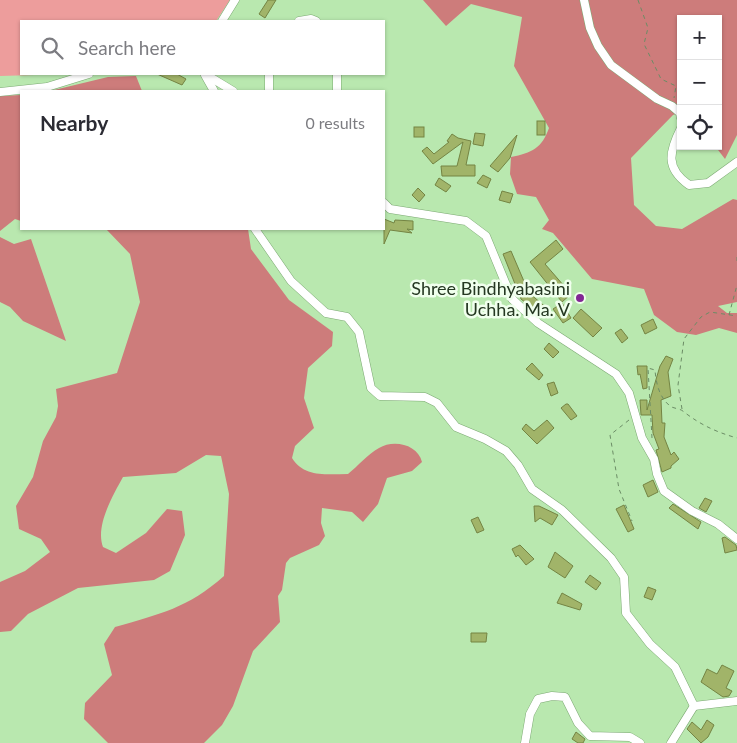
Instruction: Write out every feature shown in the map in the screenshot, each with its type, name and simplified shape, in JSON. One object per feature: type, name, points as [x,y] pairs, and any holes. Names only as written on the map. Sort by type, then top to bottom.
[{"type":"street","points":[[223,20],[235,0]]},
{"type":"street","points":[[584,0],[598,46],[611,65],[657,100],[672,106],[677,110]]},
{"type":"street","points":[[0,92],[47,87],[86,75]]},
{"type":"street","points":[[206,75],[213,90]]},
{"type":"street","points":[[207,75],[231,90]]},
{"type":"street","points":[[269,75],[269,90]]},
{"type":"street","points":[[337,75],[337,90]]},
{"type":"street","points":[[677,136],[672,147],[671,158],[676,176],[689,185],[708,183],[737,162]]},
{"type":"street","points":[[385,204],[390,209],[466,221],[486,236],[512,299],[538,322],[616,374],[629,393],[642,438],[654,459],[657,474],[664,491],[692,512],[718,524],[737,539]]},
{"type":"street","points":[[256,230],[291,281],[326,313],[347,317],[360,332],[371,388],[380,396],[426,397],[437,402],[456,427],[485,439],[506,452],[518,465],[532,489],[562,510],[611,558],[624,577],[626,613],[650,644],[675,667],[694,706]]},
{"type":"street","points":[[524,743],[530,714],[538,699],[552,696],[564,697],[578,723],[590,736],[630,737],[640,743]]},
{"type":"street","points":[[694,706],[737,701]]},
{"type":"street","points":[[671,743],[694,706]]},
{"type":"path","points":[[638,0],[648,28],[644,44],[649,56],[661,79],[676,86],[672,106]]},
{"type":"path","points":[[737,256],[737,263]]},
{"type":"path","points":[[729,315],[737,285]]},
{"type":"path","points":[[682,410],[678,385],[684,339],[701,317],[710,312],[737,316]]},
{"type":"path","points":[[652,441],[648,368],[655,370],[656,382],[663,398],[671,408],[682,410],[697,423],[737,438]]},
{"type":"path","points":[[632,521],[619,489],[610,434],[635,415]]},
{"type":"shaded area","points":[[0,0],[230,0],[217,20],[20,20],[20,75],[35,75],[0,76]]},
{"type":"shaded area","points":[[423,0],[737,0],[737,135],[725,159],[718,150],[722,150],[722,15],[677,15],[677,114],[673,115],[631,158],[634,205],[656,226],[682,229],[733,199],[737,200],[737,302],[718,306],[727,313],[737,313],[737,333],[719,328],[696,335],[677,332],[654,315],[644,289],[592,279],[553,233],[542,229],[549,220],[536,197],[517,194],[510,174],[511,157],[525,154],[539,145],[549,128],[514,66],[522,17],[471,4],[446,26]]},
{"type":"shaded area","points":[[136,76],[142,90],[54,90],[108,77]]},
{"type":"shaded area","points":[[20,95],[20,221],[15,219],[0,231],[0,96]]},
{"type":"shaded area","points":[[107,230],[248,230],[251,249],[289,300],[333,332],[332,346],[308,368],[304,398],[314,428],[295,446],[292,458],[303,469],[310,472],[348,474],[379,448],[385,445],[398,444],[410,447],[416,451],[422,462],[412,471],[387,478],[378,504],[363,522],[352,512],[322,508],[321,523],[325,536],[319,545],[290,558],[286,563],[282,590],[278,596],[280,622],[253,651],[233,706],[222,725],[204,743],[108,743],[84,719],[85,703],[112,675],[104,644],[115,627],[160,614],[186,603],[224,576],[229,494],[221,456],[206,455],[176,473],[123,477],[106,511],[101,530],[101,539],[103,547],[116,553],[146,533],[167,509],[182,511],[185,535],[170,571],[154,580],[78,588],[28,614],[11,631],[0,632],[0,582],[25,571],[50,552],[41,539],[19,529],[16,506],[33,477],[43,441],[56,417],[58,406],[56,389],[117,373],[140,302],[130,254]]},
{"type":"shaded area","points":[[0,237],[14,244],[31,239],[66,341],[23,321],[10,307],[0,302]]},
{"type":"building","points":[[268,0],[276,0],[265,18],[259,14]]},
{"type":"building","points":[[159,75],[179,75],[186,79],[182,85]]},
{"type":"building","points":[[537,121],[545,121],[545,135],[537,135]]},
{"type":"building","points":[[414,127],[424,127],[424,137],[414,137]]},
{"type":"building","points":[[475,133],[485,134],[483,146],[473,144]]},
{"type":"building","points":[[452,134],[458,138],[471,141],[466,165],[475,165],[475,176],[442,176],[441,166],[457,166],[463,142],[433,164],[422,151],[427,147],[434,154],[449,142],[447,141]]},
{"type":"building","points":[[517,135],[510,158],[498,172],[490,166]]},
{"type":"building","points":[[483,175],[491,179],[487,188],[477,183]]},
{"type":"building","points":[[439,178],[451,186],[446,192],[435,185]]},
{"type":"building","points":[[418,188],[425,195],[419,202],[412,195]]},
{"type":"building","points":[[502,191],[513,194],[510,203],[499,200]]},
{"type":"building","points":[[385,219],[394,223],[395,220],[413,221],[413,230],[407,229],[412,233],[390,230],[384,244]]},
{"type":"building","points":[[556,240],[563,249],[545,264],[571,294],[562,302],[530,262]]},
{"type":"building","points":[[511,251],[529,293],[548,309],[542,316],[521,299],[503,254]]},
{"type":"building","points":[[562,303],[571,318],[563,323],[553,309]]},
{"type":"building","points":[[581,309],[602,328],[593,337],[573,318]]},
{"type":"building","points":[[653,319],[657,328],[645,334],[641,325]]},
{"type":"building","points":[[621,329],[628,338],[622,343],[615,333]]},
{"type":"building","points":[[549,343],[559,352],[553,358],[544,349]]},
{"type":"building","points":[[666,356],[673,359],[668,372],[671,396],[661,400],[662,423],[665,423],[664,437],[671,455],[674,452],[679,459],[671,468],[662,472],[656,450],[659,449],[653,433],[652,415],[641,415],[640,400],[647,400],[647,410],[660,366]]},
{"type":"building","points":[[532,363],[543,375],[539,380],[526,369]]},
{"type":"building","points":[[637,366],[647,366],[647,388],[643,389]]},
{"type":"building","points":[[554,382],[558,393],[551,396],[547,384]]},
{"type":"building","points":[[566,404],[577,416],[571,420],[561,408]]},
{"type":"building","points":[[547,420],[554,428],[537,444],[522,429],[526,424],[534,431]]},
{"type":"building","points":[[653,480],[658,492],[648,497],[643,485]]},
{"type":"building","points":[[705,498],[712,501],[706,512],[699,508]]},
{"type":"building","points":[[673,504],[701,522],[698,529],[669,508]]},
{"type":"building","points":[[624,505],[634,529],[628,532],[616,509]]},
{"type":"building","points":[[534,506],[539,506],[558,515],[552,525],[540,518],[535,522]]},
{"type":"building","points":[[478,517],[484,530],[477,533],[471,520]]},
{"type":"building","points":[[725,537],[736,545],[737,550],[725,553],[722,538]]},
{"type":"building","points":[[520,545],[534,559],[526,565],[518,555],[516,557],[512,549]]},
{"type":"building","points":[[555,552],[573,566],[565,578],[548,567]]},
{"type":"building","points":[[590,575],[601,583],[596,590],[585,582]]},
{"type":"building","points":[[648,587],[656,590],[652,600],[644,597]]},
{"type":"building","points":[[562,593],[582,604],[580,610],[557,603]]},
{"type":"building","points":[[471,633],[487,633],[486,642],[471,642]]},
{"type":"building","points":[[722,665],[734,671],[726,688],[732,691],[729,696],[723,697],[701,682],[707,669],[717,674]]},
{"type":"building","points":[[707,720],[714,725],[708,737],[701,743],[687,729],[692,722],[701,730]]},
{"type":"building","points":[[576,732],[585,739],[583,743],[578,743],[572,739]]},
{"type":"place","name":"Shree Bindhyabasini Uchha. Ma. V","points":[[580,298]]}]
